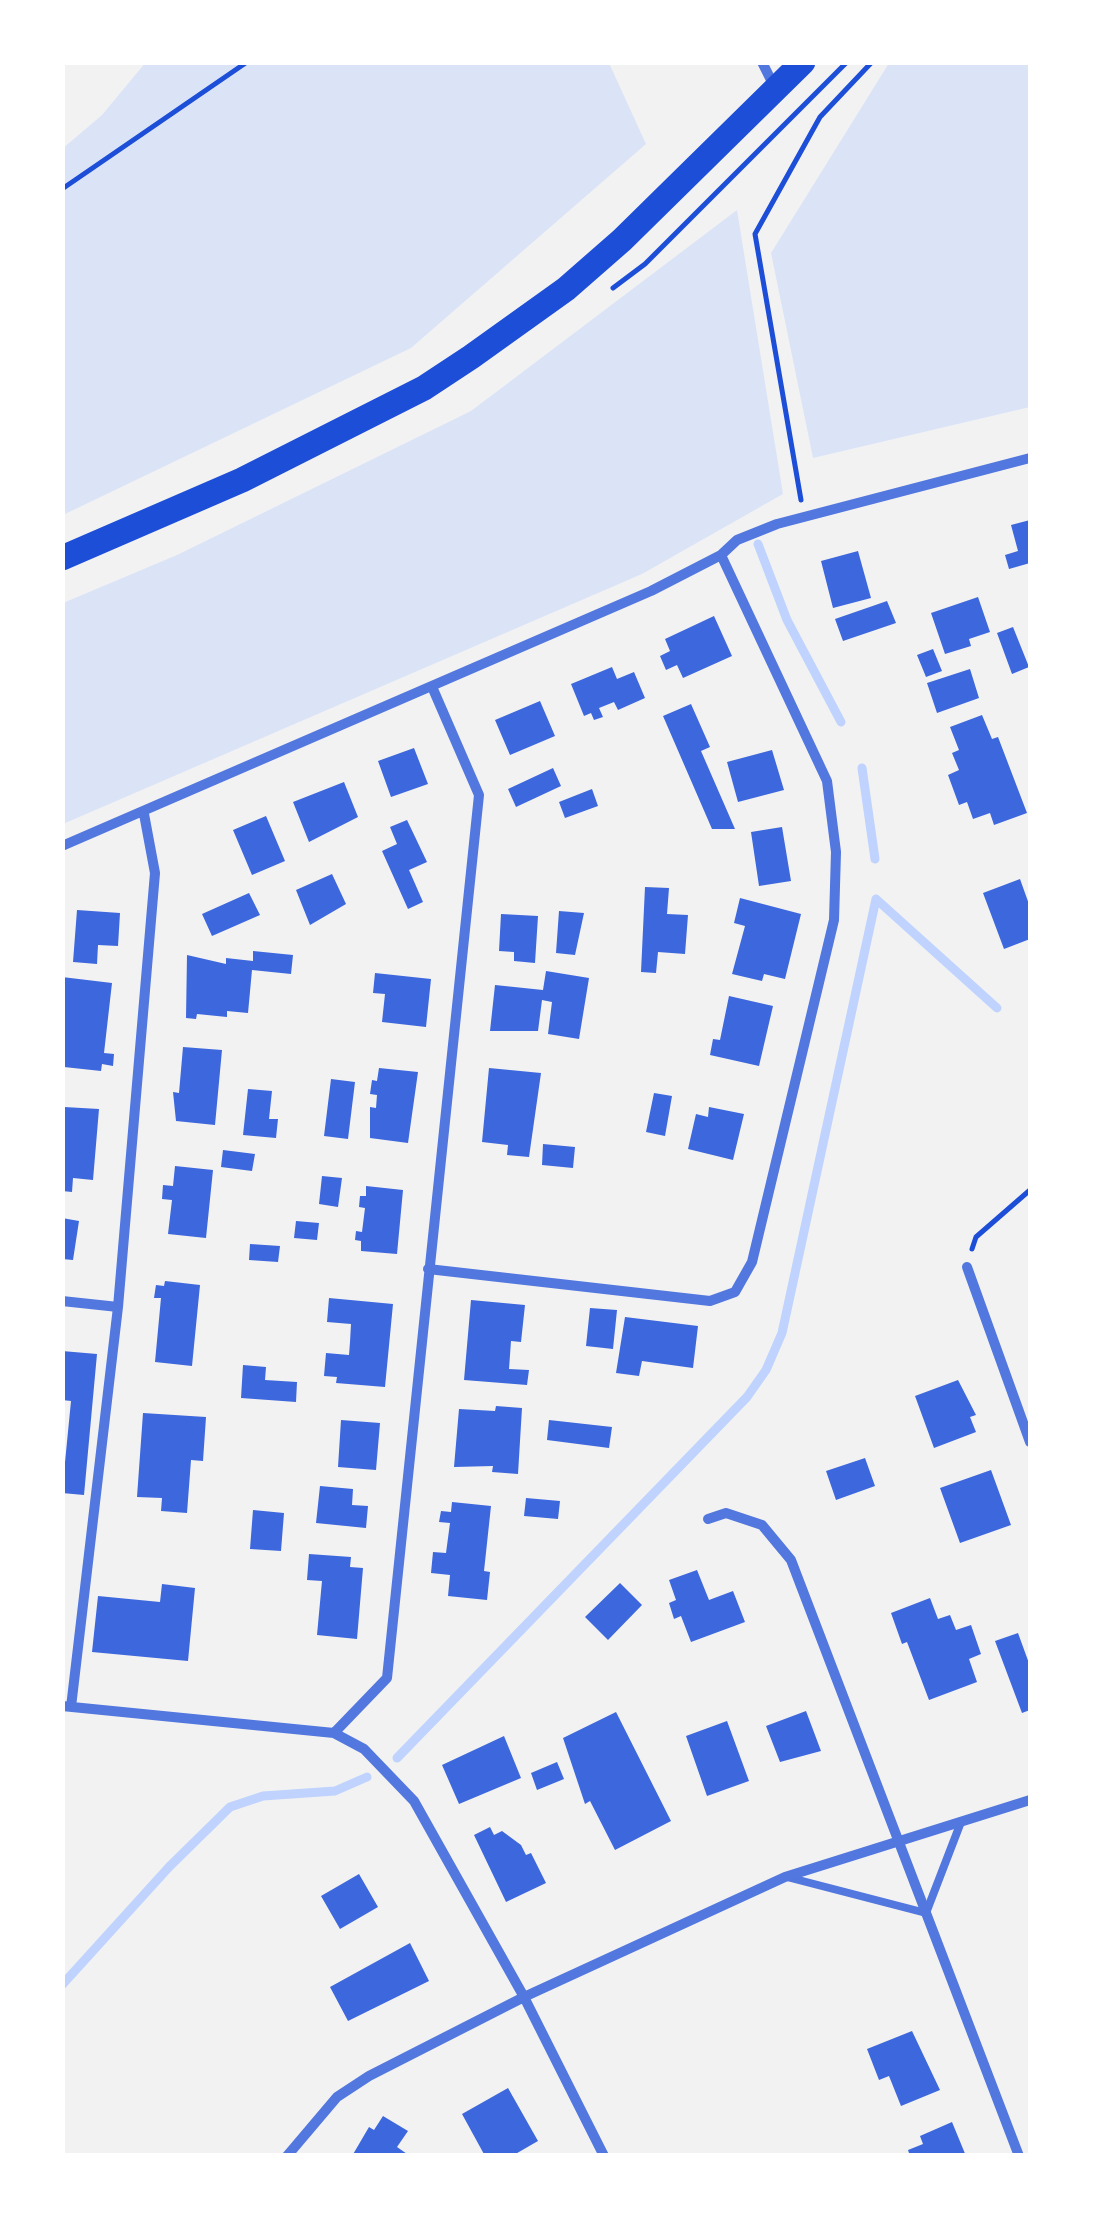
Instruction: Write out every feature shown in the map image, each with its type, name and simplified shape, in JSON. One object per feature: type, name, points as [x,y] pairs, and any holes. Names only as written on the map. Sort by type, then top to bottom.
[{"type":"main road","points":[[62,558],[242,480],[424,388],[471,357],[608,252],[803,62]]},
{"type":"street","points":[[762,62],[777,91]]},
{"type":"street","points":[[62,846],[433,689],[721,555],[736,540],[1030,458]]},
{"type":"street","points":[[428,1269],[710,1301],[736,1292],[752,1262],[834,920],[836,852],[828,781],[721,555]]},
{"type":"street","points":[[334,1732],[387,1678],[479,795],[433,689]]},
{"type":"street","points":[[144,814],[155,872],[118,1307],[67,1707],[334,1732],[364,1749],[414,1801],[524,1997],[604,2156]]},
{"type":"street","points":[[968,1266],[1030,1442]]},
{"type":"street","points":[[62,1301],[118,1307]]},
{"type":"street","points":[[708,1519],[726,1513],[762,1525],[791,1560],[1018,2156]]},
{"type":"street","points":[[286,2156],[336,2098],[369,2076],[524,1997],[785,1877],[1030,1800]]},
{"type":"lane","points":[[785,1877],[926,1913],[963,1818]]},
{"type":"path","points":[[62,189],[247,62]]},
{"type":"path","points":[[804,518],[754,234],[820,117],[872,62]]},
{"type":"path","points":[[968,1266],[976,1238],[1030,1190]]},
{"type":"shaded area","points":[[146,62],[609,63],[646,144],[411,348],[63,515],[62,149],[102,115]]},
{"type":"shaded area","points":[[889,63],[1030,63],[1030,407],[813,458],[771,253]]},
{"type":"shaded area","points":[[737,210],[783,494],[642,574],[63,824],[63,603],[177,555],[471,411]]},
{"type":"building","points":[[1030,520],[1030,563],[1009,569],[1005,555],[1018,551],[1011,525]]},
{"type":"building","points":[[858,551],[871,598],[833,608],[821,561]]},
{"type":"building","points":[[978,597],[990,632],[969,639],[971,646],[945,654],[931,613]]},
{"type":"building","points":[[887,601],[896,623],[843,641],[835,619]]},
{"type":"building","points":[[714,616],[732,656],[683,678],[677,665],[666,670],[660,656],[670,651],[665,639]]},
{"type":"building","points":[[1013,627],[1029,667],[1012,674],[997,633]]},
{"type":"building","points":[[933,649],[942,671],[926,677],[917,655]]},
{"type":"building","points":[[612,667],[617,679],[634,672],[645,698],[618,710],[614,702],[599,708],[603,717],[594,720],[591,713],[584,716],[571,684]]},
{"type":"building","points":[[970,669],[979,698],[937,713],[927,683]]},
{"type":"building","points":[[540,701],[555,736],[510,755],[495,720]]},
{"type":"building","points":[[691,704],[710,747],[701,751],[735,829],[712,829],[663,716]]},
{"type":"building","points":[[982,715],[992,739],[998,737],[1027,813],[994,825],[990,813],[973,819],[967,802],[959,805],[948,775],[959,770],[952,753],[959,750],[950,727]]},
{"type":"building","points":[[414,748],[428,784],[391,797],[378,761]]},
{"type":"building","points":[[772,750],[784,790],[738,802],[727,762]]},
{"type":"building","points":[[553,768],[561,786],[516,807],[508,789]]},
{"type":"building","points":[[344,782],[358,817],[309,842],[293,802]]},
{"type":"building","points":[[592,789],[598,806],[565,818],[559,802]]},
{"type":"building","points":[[266,816],[285,861],[252,875],[233,830]]},
{"type":"building","points":[[407,820],[427,862],[409,870],[423,902],[408,909],[382,851],[397,844],[390,827]]},
{"type":"building","points":[[782,827],[791,881],[759,886],[751,832]]},
{"type":"building","points":[[332,874],[346,904],[310,925],[296,890]]},
{"type":"building","points":[[1020,879],[1030,907],[1030,939],[1004,949],[983,893]]},
{"type":"building","points":[[645,887],[669,888],[667,914],[688,915],[685,954],[658,952],[656,973],[641,972]]},
{"type":"building","points":[[249,893],[260,915],[212,936],[202,914]]},
{"type":"building","points":[[740,898],[801,914],[785,979],[764,974],[762,981],[732,974],[745,926],[734,923]]},
{"type":"building","points":[[77,910],[120,913],[118,946],[98,945],[97,964],[73,962]]},
{"type":"building","points":[[559,911],[584,913],[575,955],[556,953]]},
{"type":"building","points":[[501,914],[538,916],[535,963],[514,961],[514,952],[499,951]]},
{"type":"building","points":[[253,951],[293,955],[291,974],[252,970],[248,1013],[227,1011],[227,1017],[197,1014],[196,1019],[186,1018],[187,955],[226,964],[226,958],[253,961]]},
{"type":"building","points":[[546,971],[589,978],[579,1039],[548,1034],[552,1002],[542,1000],[538,1031],[490,1031],[495,985],[543,990]]},
{"type":"building","points":[[375,973],[431,979],[426,1027],[382,1022],[385,994],[373,993]]},
{"type":"building","points":[[62,977],[112,983],[104,1053],[114,1054],[113,1066],[102,1064],[101,1071],[64,1067]]},
{"type":"building","points":[[729,996],[773,1006],[759,1066],[710,1055],[713,1039],[720,1040]]},
{"type":"building","points":[[183,1047],[222,1050],[215,1125],[176,1121],[173,1092],[179,1093]]},
{"type":"building","points":[[379,1068],[418,1072],[408,1143],[370,1138],[370,1107],[376,1108],[377,1095],[370,1094]]},
{"type":"building","points":[[489,1068],[541,1073],[529,1157],[507,1155],[508,1145],[482,1142]]},
{"type":"building","points":[[331,1079],[355,1082],[348,1139],[324,1136]]},
{"type":"building","points":[[248,1089],[272,1091],[269,1119],[278,1119],[276,1138],[243,1135]]},
{"type":"building","points":[[654,1093],[672,1096],[665,1136],[646,1132]]},
{"type":"building","points":[[64,1107],[99,1109],[93,1180],[73,1178],[72,1192],[62,1191]]},
{"type":"building","points":[[709,1107],[744,1114],[733,1160],[688,1149],[696,1114],[708,1117]]},
{"type":"building","points":[[543,1144],[575,1147],[573,1168],[542,1165]]},
{"type":"building","points":[[223,1150],[255,1154],[252,1171],[221,1167]]},
{"type":"building","points":[[175,1166],[213,1170],[206,1238],[168,1234],[172,1200],[162,1199],[163,1185],[173,1186]]},
{"type":"building","points":[[322,1176],[342,1178],[338,1207],[319,1204]]},
{"type":"building","points":[[366,1186],[403,1190],[397,1254],[361,1251],[361,1241],[355,1240],[356,1231],[362,1232],[365,1208],[359,1207],[360,1196],[366,1196]]},
{"type":"building","points":[[62,1218],[79,1221],[73,1260],[62,1259]]},
{"type":"building","points":[[296,1221],[319,1223],[317,1240],[294,1238]]},
{"type":"building","points":[[250,1244],[280,1246],[278,1262],[249,1260]]},
{"type":"building","points":[[165,1281],[200,1285],[192,1366],[155,1362],[161,1298],[154,1298],[156,1285],[164,1286]]},
{"type":"building","points":[[329,1298],[393,1304],[385,1387],[336,1383],[337,1377],[324,1376],[326,1353],[349,1355],[350,1342],[351,1324],[327,1322]]},
{"type":"building","points":[[471,1300],[525,1305],[521,1342],[511,1341],[509,1369],[529,1370],[527,1385],[464,1380]]},
{"type":"building","points":[[590,1308],[617,1310],[613,1349],[586,1346]]},
{"type":"building","points":[[625,1317],[698,1326],[693,1368],[642,1361],[639,1376],[616,1373]]},
{"type":"building","points":[[62,1351],[97,1354],[84,1495],[62,1493],[71,1401],[62,1400]]},
{"type":"building","points":[[243,1365],[266,1367],[265,1380],[297,1382],[296,1402],[241,1398]]},
{"type":"building","points":[[958,1380],[976,1415],[970,1417],[976,1432],[934,1448],[915,1396]]},
{"type":"building","points":[[496,1406],[522,1408],[518,1474],[492,1472],[493,1466],[454,1467],[459,1409],[495,1411]]},
{"type":"building","points":[[143,1413],[206,1417],[203,1461],[191,1460],[187,1513],[161,1511],[162,1498],[137,1497]]},
{"type":"building","points":[[341,1420],[380,1423],[376,1470],[338,1467]]},
{"type":"building","points":[[549,1420],[612,1427],[609,1448],[547,1440]]},
{"type":"building","points":[[865,1458],[875,1486],[836,1500],[826,1471]]},
{"type":"building","points":[[991,1470],[1011,1525],[960,1543],[940,1488]]},
{"type":"building","points":[[320,1486],[353,1489],[352,1505],[368,1506],[366,1528],[316,1523]]},
{"type":"building","points":[[526,1498],[560,1501],[558,1519],[524,1516]]},
{"type":"building","points":[[452,1502],[491,1506],[484,1571],[490,1572],[487,1600],[448,1596],[450,1575],[431,1573],[433,1552],[446,1553],[450,1523],[439,1522],[441,1511],[451,1512]]},
{"type":"building","points":[[253,1510],[284,1513],[281,1551],[250,1549]]},
{"type":"building","points":[[309,1554],[351,1557],[350,1567],[363,1568],[357,1639],[317,1635],[322,1581],[307,1580]]},
{"type":"building","points":[[697,1570],[709,1600],[733,1591],[745,1622],[691,1642],[681,1616],[674,1619],[669,1603],[676,1600],[669,1580]]},
{"type":"building","points":[[620,1583],[642,1605],[608,1640],[585,1617]]},
{"type":"building","points":[[162,1584],[195,1588],[188,1661],[92,1652],[98,1596],[160,1602]]},
{"type":"building","points":[[930,1598],[938,1619],[950,1615],[956,1630],[971,1625],[981,1654],[969,1659],[977,1682],[929,1700],[907,1642],[902,1644],[891,1613]]},
{"type":"building","points":[[1018,1633],[1030,1666],[1030,1710],[1022,1713],[995,1641]]},
{"type":"building","points":[[806,1711],[821,1751],[780,1762],[766,1726]]},
{"type":"building","points":[[616,1712],[671,1821],[615,1850],[590,1801],[585,1804],[563,1738]]},
{"type":"building","points":[[727,1721],[749,1781],[707,1796],[686,1736]]},
{"type":"building","points":[[504,1736],[521,1778],[459,1804],[442,1765]]},
{"type":"building","points":[[557,1762],[564,1779],[537,1790],[531,1773]]},
{"type":"building","points":[[490,1827],[494,1835],[502,1831],[521,1845],[526,1855],[531,1853],[546,1883],[506,1902],[474,1835]]},
{"type":"building","points":[[359,1874],[378,1907],[340,1929],[321,1896]]},
{"type":"building","points":[[410,1943],[429,1981],[348,2021],[330,1987]]},
{"type":"building","points":[[912,2031],[940,2090],[901,2106],[889,2076],[879,2080],[867,2049]]},
{"type":"building","points":[[508,2088],[538,2141],[512,2156],[485,2156],[462,2114]]},
{"type":"building","points":[[383,2116],[408,2131],[397,2147],[410,2156],[352,2156],[369,2127],[374,2130]]},
{"type":"building","points":[[952,2122],[966,2156],[910,2156],[908,2150],[923,2144],[920,2136]]},
{"type":"waterway","points":[[758,544],[787,620],[841,722]]},
{"type":"waterway","points":[[862,768],[875,859]]},
{"type":"waterway","points":[[397,1758],[747,1397],[766,1370],[782,1333],[876,899],[997,1008]]},
{"type":"waterway","points":[[62,1985],[169,1867],[230,1807],[263,1796],[335,1791],[367,1777]]}]
